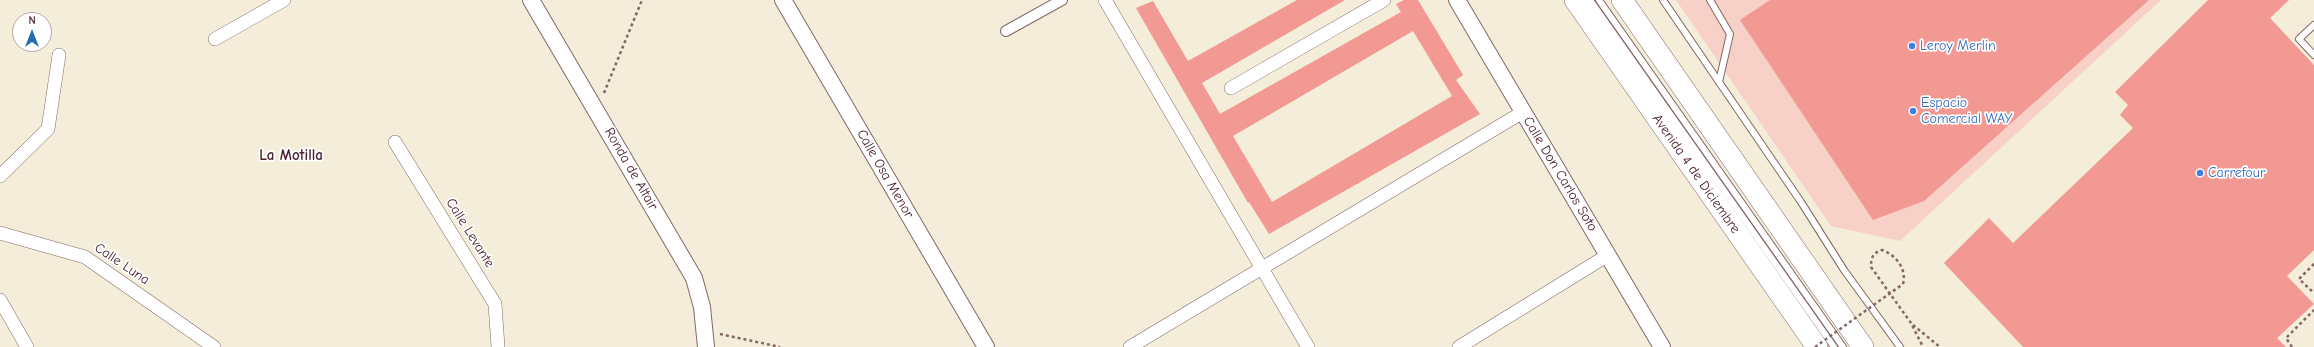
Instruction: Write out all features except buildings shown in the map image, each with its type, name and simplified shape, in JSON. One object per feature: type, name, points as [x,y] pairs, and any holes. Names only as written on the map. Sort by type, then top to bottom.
[{"type":"main road","name":"Avenida 4 de Diciembre","points":[[1575,0],[1816,347]]},
{"type":"main road","points":[[1622,0],[1863,347]]},
{"type":"street","points":[[215,40],[284,0]]},
{"type":"street","name":"Ronda de Altair","points":[[531,0],[694,278],[706,331],[706,347]]},
{"type":"street","name":"Calle Osa Menor","points":[[783,0],[986,347]]},
{"type":"street","points":[[1006,31],[1062,0]]},
{"type":"street","points":[[1105,0],[1308,347]]},
{"type":"street","points":[[1231,88],[1384,0]]},
{"type":"street","name":"Calle Don Carlos Soto","points":[[1457,0],[1662,347]]},
{"type":"street","points":[[0,176],[48,130],[59,55]]},
{"type":"street","points":[[1130,347],[1523,112]]},
{"type":"street","name":"Calle Levante","points":[[394,142],[495,304],[498,347]]},
{"type":"street","name":"Calle Luna","points":[[0,233],[85,257],[214,347]]},
{"type":"street","points":[[1459,347],[1608,255]]},
{"type":"street","points":[[0,300],[27,347]]},
{"type":"lane","points":[[1590,0],[1834,347]]},
{"type":"lane","points":[[1599,0],[1843,347]]},
{"type":"lane","points":[[1663,0],[1801,202],[1844,270],[1900,347]]},
{"type":"lane","points":[[1710,0],[1730,34],[1719,82]]},
{"type":"lane","points":[[2314,26],[2299,39],[2314,55]]},
{"type":"path","points":[[596,110],[642,0]]},
{"type":"path","points":[[1816,347],[1884,297],[1891,293],[1903,284],[1905,276],[1902,267],[1890,253],[1882,250],[1874,253],[1871,259],[1871,267],[1889,292],[1893,298],[1902,310],[1911,323],[1923,347]]},
{"type":"path","points":[[2314,264],[2299,279],[2314,293]]},
{"type":"path","points":[[2292,347],[2286,338],[2314,310]]},
{"type":"path","points":[[1911,323],[1940,347]]},
{"type":"path","points":[[706,331],[780,347]]},
{"type":"shaded area","name":"Espacio Comercial WAY","points":[[1676,0],[2161,0],[1900,241],[1831,226]]},
{"type":"place","name":"Leroy Merlin","points":[[1912,46]]},
{"type":"place","name":"Espacio Comercial WAY","points":[[1913,111]]},
{"type":"place","name":"Carrefour","points":[[2200,173]]},
{"type":"district","name":"La Motilla","points":[[291,156]]}]
